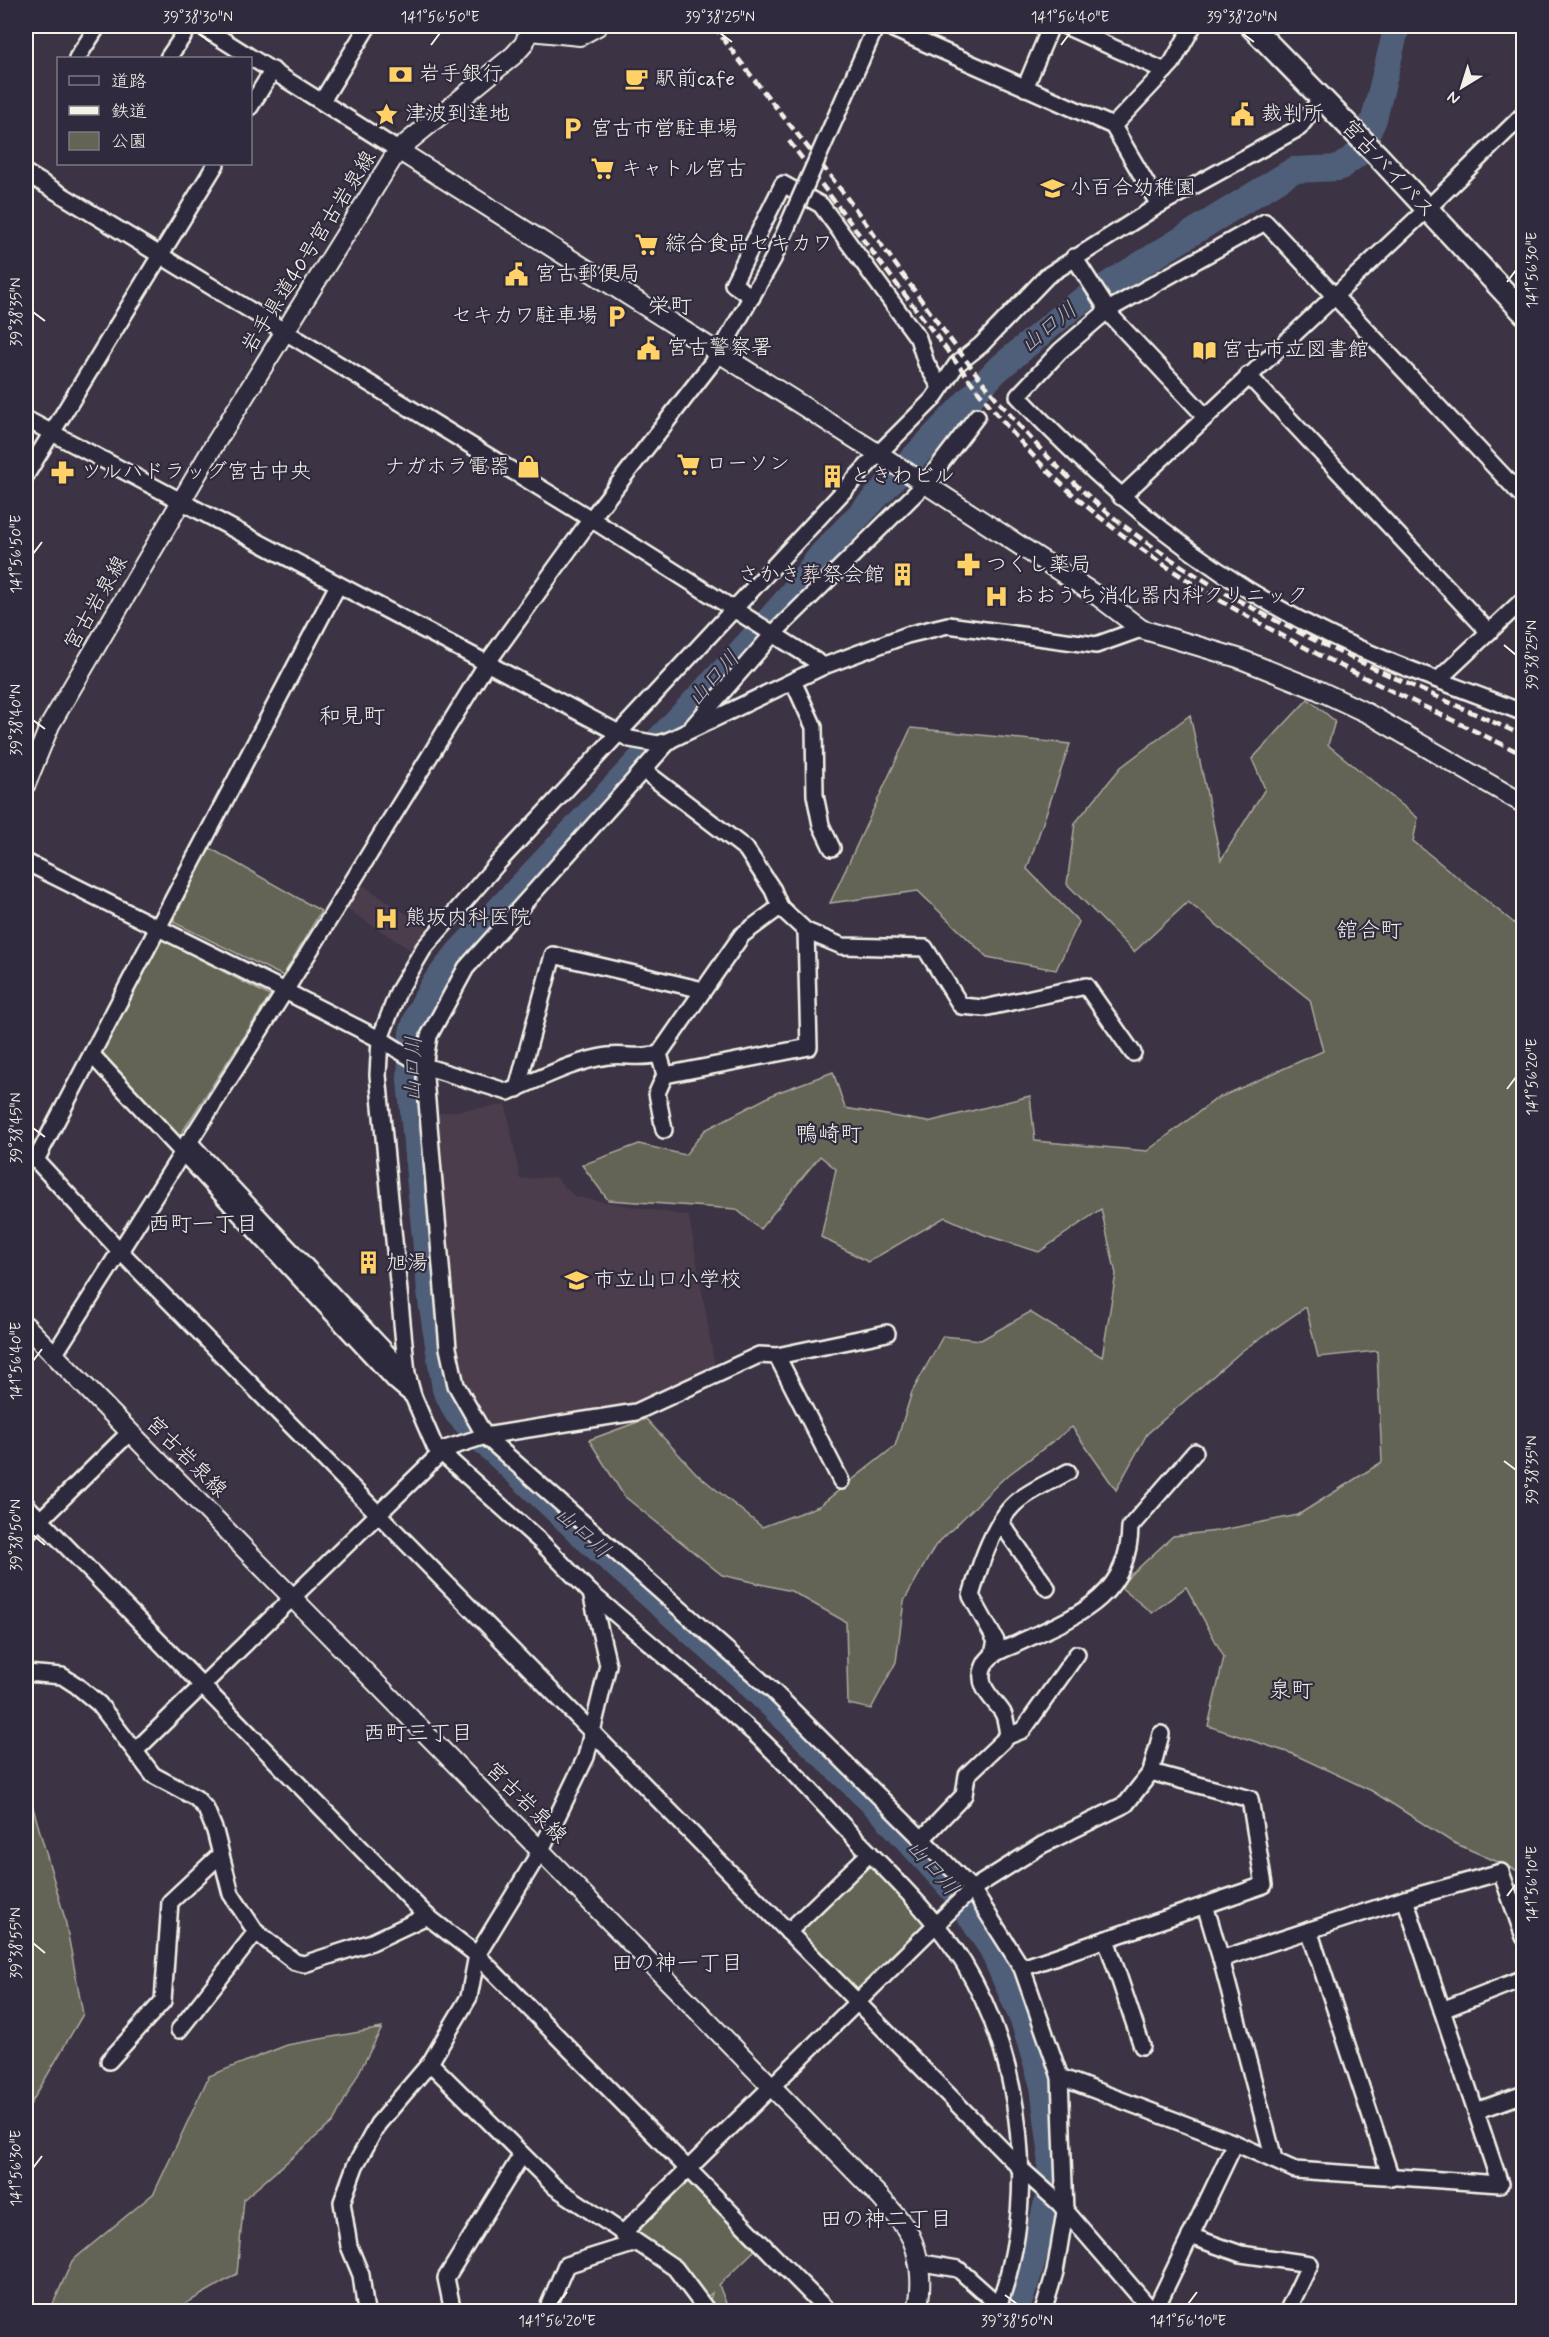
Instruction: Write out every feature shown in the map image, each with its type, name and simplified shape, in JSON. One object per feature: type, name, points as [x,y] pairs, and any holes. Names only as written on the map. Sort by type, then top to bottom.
[{"type":"highway","name":"宮古バイパス","points":[[1251,26],[1322,97],[1524,313]]},
{"type":"main road","points":[[398,150],[514,56],[531,28],[580,36],[598,26]]},
{"type":"main road","name":"岩手県道40号宮古岩泉線","points":[[213,447],[398,150],[885,457],[1099,597],[1141,629],[1238,658],[1328,694],[1369,714],[1524,804]]},
{"type":"main road","name":"宮古岩泉線","points":[[26,784],[50,725],[213,447]]},
{"type":"main road","name":"宮古岩泉線","points":[[26,1326],[880,2197],[913,2241],[917,2262],[919,2304],[916,2312]]},
{"type":"street","points":[[78,57],[98,26]]},
{"type":"street","points":[[169,57],[190,26]]},
{"type":"street","points":[[201,26],[252,57]]},
{"type":"street","points":[[322,101],[368,26]]},
{"type":"street","points":[[54,1355],[285,990],[487,663],[591,519],[719,354],[773,259],[876,26]]},
{"type":"street","points":[[894,26],[893,29],[1113,126],[1159,205]]},
{"type":"street","points":[[1025,87],[1051,26]]},
{"type":"street","points":[[1065,26],[1165,71]]},
{"type":"street","points":[[1113,126],[1165,71],[1193,26]]},
{"type":"street","points":[[252,57],[398,150]]},
{"type":"street","points":[[252,104],[273,70]]},
{"type":"street","points":[[1001,2309],[1019,2212],[1021,2169],[1015,2101],[1004,2058],[985,2006],[938,1922],[757,1737],[591,1593],[542,1543],[443,1451],[435,1447],[413,1396],[407,1374],[378,1075],[384,1041],[398,992],[424,948],[497,864],[626,736],[885,457],[957,364],[981,345],[1029,293],[1074,257],[1159,205],[1299,128],[1322,97]]},
{"type":"street","points":[[1121,496],[1333,294],[1426,210],[1524,114]]},
{"type":"street","points":[[26,475],[50,432],[162,255],[215,165]]},
{"type":"street","points":[[26,173],[287,331],[824,666]]},
{"type":"street","points":[[752,297],[733,284],[783,184],[820,204],[918,338],[926,363],[940,387]]},
{"type":"street","points":[[1524,498],[1265,222],[1108,310],[1060,351],[1018,396],[1075,457],[1121,496],[1197,556],[1278,608],[1331,636],[1524,713]]},
{"type":"street","points":[[1074,257],[1108,310],[1205,416]]},
{"type":"street","points":[[1248,375],[1489,632]]},
{"type":"street","points":[[689,731],[771,633],[921,481],[977,416]]},
{"type":"street","points":[[26,419],[626,736],[664,742]]},
{"type":"street","points":[[338,585],[92,1055],[31,1158],[592,1733],[1021,2169],[1062,2207],[1153,2312],[1234,2143]]},
{"type":"street","points":[[1439,679],[1524,599]]},
{"type":"street","points":[[1043,2312],[1055,2272],[1062,2207],[1060,2077],[1022,1968],[969,1892],[922,1839],[774,1692],[485,1436],[456,1385],[448,1348],[424,1066],[429,1036],[466,968],[643,770],[664,742],[824,666],[907,635],[948,625],[1096,645],[1141,629]]},
{"type":"street","points":[[793,681],[814,727],[815,795],[821,825],[832,848]]},
{"type":"street","points":[[643,770],[746,849],[773,890],[780,907],[806,931],[842,946],[925,948],[961,1006],[984,1008],[1086,986],[1133,1053]]},
{"type":"street","points":[[26,862],[285,990],[384,1041],[424,1066],[508,1092],[581,1062],[610,1056],[646,1058],[659,1054],[742,935],[780,907]]},
{"type":"street","points":[[665,1075],[809,1047],[806,931]]},
{"type":"street","points":[[517,1089],[553,955],[703,990]]},
{"type":"street","points":[[659,1054],[665,1075],[657,1093],[664,1130]]},
{"type":"street","points":[[92,1055],[407,1374]]},
{"type":"street","points":[[185,1147],[413,1396]]},
{"type":"street","points":[[135,1750],[443,1451],[485,1436],[636,1412],[759,1355],[777,1356],[887,1333]]},
{"type":"street","points":[[777,1356],[841,1481]]},
{"type":"street","points":[[26,1534],[130,1432]]},
{"type":"street","points":[[993,1654],[1077,1616],[1108,1593],[1123,1569],[1130,1549],[1130,1527],[1196,1452]]},
{"type":"street","points":[[1008,1736],[1004,1715],[983,1686],[982,1670],[993,1654],[996,1641],[970,1596],[981,1562],[1001,1523],[1018,1501],[1068,1472]]},
{"type":"street","points":[[26,1505],[427,1916],[477,1955],[829,2312]]},
{"type":"street","points":[[1001,1523],[1047,1588]]},
{"type":"street","points":[[366,2312],[361,2275],[349,2246],[342,2202],[355,2166],[378,2124],[430,2063],[469,1997],[477,1955],[541,1850],[586,1757],[608,1665],[591,1593]]},
{"type":"street","points":[[922,1839],[964,1795],[967,1775],[1008,1736],[1023,1730],[1077,1654]]},
{"type":"street","points":[[26,1673],[62,1676],[76,1685],[99,1704],[153,1775],[196,1798],[206,1809],[215,1831],[231,1894],[256,1932],[295,1962],[304,1965],[372,1942],[427,1916]]},
{"type":"street","points":[[622,2234],[969,1892],[1042,1845],[1126,1804],[1151,1772],[1161,1734]]},
{"type":"street","points":[[1022,1968],[1264,1885],[1250,1799],[1151,1772]]},
{"type":"street","points":[[788,1932],[870,1853]]},
{"type":"street","points":[[109,2061],[164,2001],[170,1902],[220,1855]]},
{"type":"street","points":[[1221,1959],[1404,1899],[1501,1872],[1524,1937]]},
{"type":"street","points":[[1060,2077],[1234,2143],[1295,2170],[1500,2184],[1404,1899]]},
{"type":"street","points":[[1205,1905],[1274,2159]]},
{"type":"street","points":[[1309,1930],[1391,2178]]},
{"type":"street","points":[[179,2030],[256,1932]]},
{"type":"street","points":[[1106,1939],[1142,2046]]},
{"type":"street","points":[[1442,2010],[1524,1978]]},
{"type":"street","points":[[430,2063],[521,2156],[555,2187],[675,2268],[708,2312]]},
{"type":"street","points":[[1476,2111],[1524,2094]]},
{"type":"street","points":[[453,2312],[446,2278],[521,2156]]},
{"type":"street","points":[[1190,2236],[1241,2254],[1310,2264],[1287,2312]]},
{"type":"street","points":[[546,2312],[566,2265],[636,2242]]},
{"type":"street","points":[[917,2262],[958,2269],[1001,2309]]},
{"type":"shaded area","name":"熊坂内科医院","points":[[360,883],[430,930],[415,953],[344,907]]},
{"type":"shaded area","name":"市立山口小学校","points":[[506,1105],[520,1179],[555,1177],[575,1197],[689,1216],[716,1372],[673,1385],[671,1395],[489,1429],[465,1386],[457,1344],[438,1113]]},
{"type":"green space","points":[[1308,699],[1335,721],[1328,745],[1418,818],[1413,841],[1519,927],[1517,978],[1524,978],[1523,1873],[1452,1842],[1372,1791],[1293,1754],[1208,1726],[1224,1657],[1186,1587],[1152,1613],[1119,1586],[1173,1536],[1217,1531],[1298,1515],[1382,1462],[1377,1351],[1318,1357],[1306,1307],[1243,1350],[1147,1434],[1116,1490],[1072,1427],[1003,1479],[935,1546],[904,1601],[896,1662],[871,1709],[848,1704],[846,1622],[791,1591],[722,1575],[624,1496],[589,1440],[646,1419],[697,1474],[762,1527],[819,1506],[895,1446],[912,1392],[943,1336],[981,1340],[1030,1312],[1102,1357],[1116,1274],[1101,1209],[1039,1252],[985,1235],[945,1217],[868,1262],[821,1237],[836,1169],[820,1156],[760,1229],[736,1209],[608,1200],[582,1165],[639,1144],[685,1155],[705,1130],[776,1093],[833,1072],[845,1108],[928,1122],[1030,1096],[1035,1141],[1147,1151],[1216,1099],[1323,1051],[1310,1000],[1188,902],[1134,952],[1067,884],[1075,823],[1121,767],[1190,715],[1221,860],[1265,789],[1252,759]]},
{"type":"green space","points":[[911,728],[1070,744],[1027,869],[1079,922],[1056,970],[987,957],[918,891],[830,903]]},
{"type":"green space","points":[[208,847],[321,911],[283,976],[173,922]]},
{"type":"green space","points":[[160,938],[270,996],[179,1137],[99,1049]]},
{"type":"green space","points":[[30,1797],[65,1919],[83,2014],[26,2112],[26,1800]]},
{"type":"green space","points":[[870,1860],[929,1924],[858,1994],[797,1931]]},
{"type":"green space","points":[[382,2028],[333,2122],[244,2199],[237,2274],[173,2311],[50,2311],[72,2261],[154,2193],[209,2076],[287,2045]]},
{"type":"green space","points":[[688,2179],[756,2249],[719,2285],[729,2311],[707,2311],[712,2293],[707,2297],[681,2262],[635,2230]]},
{"type":"waterway","name":"山口川","points":[[1016,2312],[1031,2267],[1049,2194],[1051,2149],[1043,2086],[1023,2020],[992,1949],[953,1890],[885,1815],[740,1675],[590,1542],[485,1443],[457,1413],[445,1389],[431,1301],[410,1080],[412,1032],[433,985],[458,953],[729,665],[785,602],[822,554],[996,371],[1075,305],[1294,170],[1339,168],[1358,154],[1374,119],[1397,26]]},
{"type":"railway","points":[[714,26],[841,190],[980,379],[1047,456],[1084,492],[1123,525],[1169,558],[1266,616],[1369,666],[1524,736]]},
{"type":"railway","points":[[789,141],[960,368],[1029,451],[1067,489],[1118,531],[1172,570],[1228,605],[1345,668],[1524,755]]},
{"type":"place","name":"岩手銀行","points":[[401,74]]},
{"type":"place","name":"駅前cafe","points":[[637,79]]},
{"type":"place","name":"津波到達地","points":[[387,114]]},
{"type":"place","name":"裁判所","points":[[1243,114]]},
{"type":"place","name":"宮古市営駐車場","points":[[573,129]]},
{"type":"place","name":"キャトル宮古","points":[[603,169]]},
{"type":"place","name":"小百合幼稚園","points":[[1052,188]]},
{"type":"place","name":"綜合食品セキカワ","points":[[647,244]]},
{"type":"place","name":"宮古郵便局","points":[[517,274]]},
{"type":"place","name":"セキカワ駐車場","points":[[616,316]]},
{"type":"place","name":"宮古警察署","points":[[649,348]]},
{"type":"place","name":"宮古市立図書館","points":[[1204,350]]},
{"type":"place","name":"ローソン","points":[[688,464]]},
{"type":"place","name":"ナガホラ電器","points":[[528,467]]},
{"type":"place","name":"ツルハドラッグ宮古中央","points":[[63,472]]},
{"type":"place","name":"ときわビル","points":[[832,476]]},
{"type":"place","name":"つくし薬局","points":[[968,565]]},
{"type":"place","name":"さかき葬祭会館","points":[[903,575]]},
{"type":"place","name":"おおうち消化器内科クリニック","points":[[996,596]]},
{"type":"place","name":"熊坂内科医院","points":[[387,918]]},
{"type":"place","name":"旭湯","points":[[368,1263]]},
{"type":"place","name":"市立山口小学校","points":[[576,1280]]},
{"type":"district","name":"栄町","points":[[670,307]]},
{"type":"district","name":"和見町","points":[[352,717]]},
{"type":"district","name":"舘合町","points":[[1369,931]]},
{"type":"district","name":"鴨崎町","points":[[829,1135]]},
{"type":"district","name":"西町一丁目","points":[[203,1225]]},
{"type":"district","name":"泉町","points":[[1291,1691]]},
{"type":"district","name":"西町三丁目","points":[[418,1734]]},
{"type":"district","name":"田の神一丁目","points":[[677,1964]]},
{"type":"district","name":"田の神二丁目","points":[[886,2220]]}]
